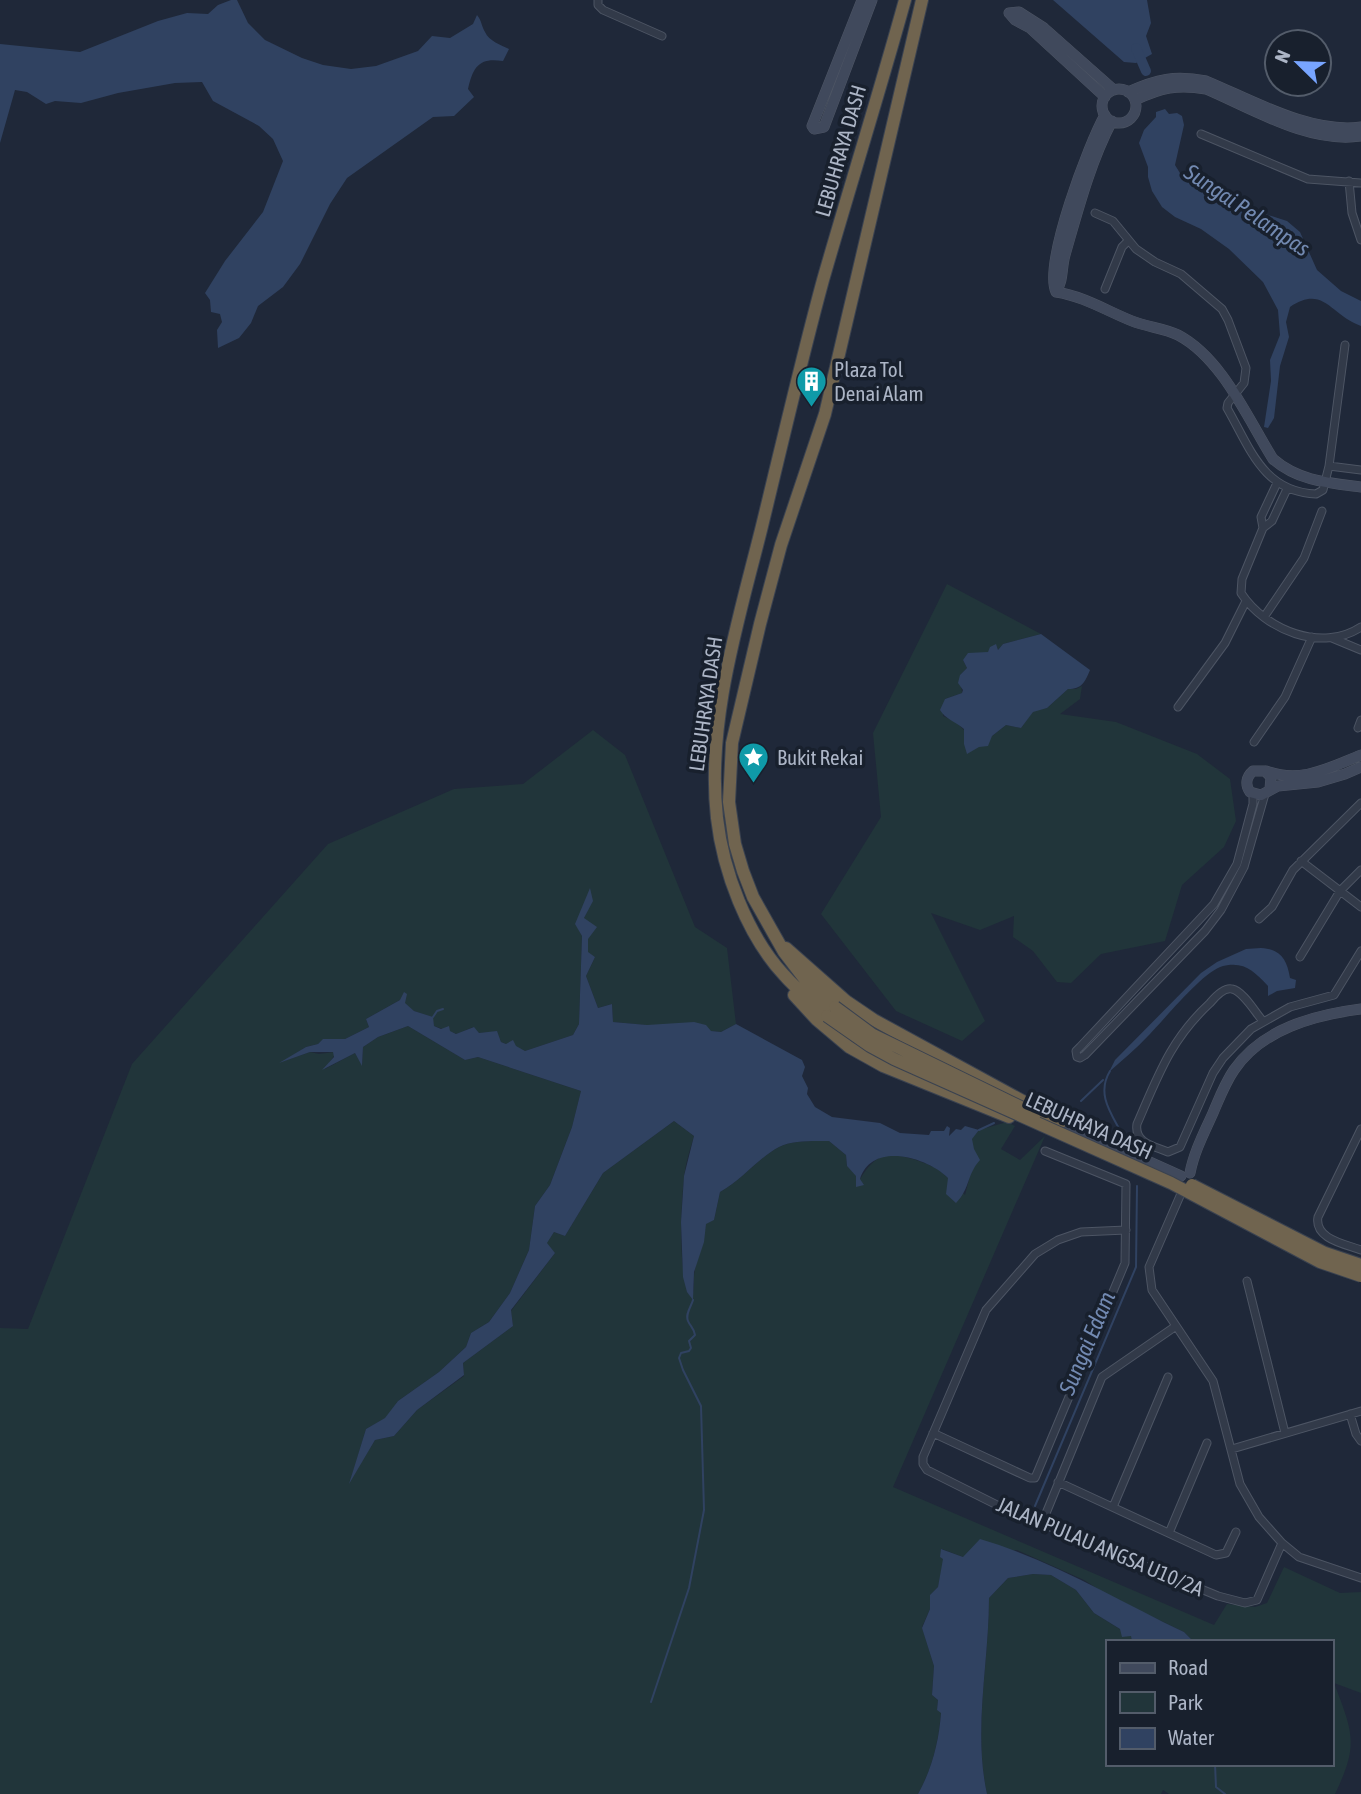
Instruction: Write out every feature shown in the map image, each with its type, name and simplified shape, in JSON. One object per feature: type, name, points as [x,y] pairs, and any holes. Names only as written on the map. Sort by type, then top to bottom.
[{"type":"highway","name":"LEBUHRAYA DASH","points":[[905,0],[823,282],[729,664],[716,750],[715,796],[717,821],[736,891],[753,929],[784,975],[831,1011],[870,1046],[1171,1184],[1320,1262],[1361,1275]]},
{"type":"highway","name":"LEBUHRAYA DASH","points":[[922,0],[825,414],[781,545],[732,743],[729,802],[737,853],[753,897],[778,941],[796,969],[831,1011],[890,1044],[1054,1123],[1183,1180],[1325,1252],[1361,1254]]},
{"type":"highway","points":[[778,941],[846,1000],[874,1020],[1061,1122]]},
{"type":"highway","points":[[784,975],[789,990],[817,1020],[849,1047],[883,1066],[1016,1120]]},
{"type":"street","points":[[598,0],[598,5],[603,9],[662,36]]},
{"type":"street","points":[[862,0],[812,125],[814,128],[824,127],[872,0]]},
{"type":"street","points":[[1009,13],[1014,0]]},
{"type":"street","points":[[1009,13],[1019,12],[1044,28],[1114,90],[1132,96],[1162,88],[1190,86],[1206,89],[1303,131],[1345,139],[1361,136]]},
{"type":"street","points":[[1009,13],[1015,20],[1030,28],[1105,97]]},
{"type":"street","points":[[1132,96],[1160,80],[1193,78],[1307,123],[1347,129],[1361,127]]},
{"type":"street","points":[[1114,90],[1105,97],[1103,108],[1108,118],[1064,259],[1062,282],[1056,292],[1069,294],[1190,342],[1220,372],[1273,459],[1303,478],[1361,487]]},
{"type":"street","points":[[1108,118],[1123,123],[1132,117],[1136,106],[1132,96]]},
{"type":"street","points":[[1201,134],[1308,179],[1361,183]]},
{"type":"street","points":[[1349,181],[1352,212],[1361,240]]},
{"type":"street","points":[[1096,213],[1113,221],[1128,241],[1146,257],[1181,274],[1222,309],[1246,368],[1244,383],[1227,408],[1263,471],[1287,489],[1319,494],[1325,482],[1345,345]]},
{"type":"street","points":[[1105,289],[1122,247],[1128,241]]},
{"type":"street","points":[[1329,466],[1361,470]]},
{"type":"street","points":[[1264,528],[1261,517],[1277,484]]},
{"type":"street","points":[[1287,489],[1272,521],[1264,528],[1240,584],[1241,593],[1264,617],[1292,633],[1332,638],[1361,650]]},
{"type":"street","points":[[1264,617],[1304,558],[1322,511]]},
{"type":"street","points":[[1178,707],[1226,643],[1246,601]]},
{"type":"street","points":[[1332,638],[1361,627]]},
{"type":"street","points":[[1254,742],[1285,697],[1312,637]]},
{"type":"street","points":[[1265,771],[1271,777],[1268,792],[1244,867],[1221,911],[1205,931],[1085,1055],[1077,1057],[1076,1051],[1214,904],[1237,864],[1253,804],[1253,794],[1248,789],[1247,778],[1253,771],[1265,771],[1288,778],[1311,775],[1361,755]]},
{"type":"street","points":[[1253,794],[1318,782],[1361,767]]},
{"type":"street","points":[[1259,919],[1272,906],[1293,870],[1361,803]]},
{"type":"street","points":[[1301,861],[1361,907]]},
{"type":"street","points":[[1300,957],[1340,891],[1361,870]]},
{"type":"street","points":[[1262,1020],[1240,993],[1232,989],[1225,990],[1198,1014],[1170,1049],[1137,1124],[1140,1139],[1172,1152],[1180,1147],[1213,1073],[1235,1044],[1262,1020],[1290,1007],[1336,993],[1361,951]]},
{"type":"street","points":[[1336,993],[1338,1013]]},
{"type":"street","points":[[1322,999],[1325,1015]]},
{"type":"street","points":[[1361,1009],[1325,1015],[1277,1032],[1259,1043],[1235,1068],[1193,1157],[1186,1183],[1149,1267],[1152,1290],[1213,1381],[1240,1483],[1259,1517],[1282,1543],[1299,1557],[1361,1578]]},
{"type":"street","points":[[1016,1120],[1186,1183],[1275,1236],[1361,1275]]},
{"type":"street","points":[[1061,1122],[1316,1245],[1349,1258],[1361,1254]]},
{"type":"street","points":[[1361,1129],[1357,1147],[1318,1217],[1317,1224],[1321,1232],[1361,1254]]},
{"type":"street","points":[[933,1433],[1035,1478],[1125,1263],[1126,1184],[1045,1151]]},
{"type":"street","name":"JALAN PULAU ANGSA U10/2A","points":[[1126,1230],[1081,1232],[1035,1254],[986,1310],[923,1457],[923,1464],[927,1470],[999,1506],[1218,1596],[1245,1602],[1257,1600],[1282,1543]]},
{"type":"street","points":[[1247,1281],[1285,1433]]},
{"type":"street","points":[[1042,1522],[1102,1377],[1176,1326]]},
{"type":"street","points":[[1113,1507],[1168,1377]]},
{"type":"street","points":[[1232,1450],[1361,1411]]},
{"type":"street","points":[[1350,1414],[1356,1434],[1361,1440]]},
{"type":"street","points":[[1169,1533],[1208,1443]]},
{"type":"street","points":[[1058,1482],[1216,1555],[1222,1556],[1226,1553],[1236,1532]]},
{"type":"green space","points":[[947,584],[1041,634],[1003,644],[998,650],[996,645],[988,652],[963,660],[967,668],[960,675],[962,693],[945,699],[943,716],[956,722],[964,730],[964,744],[992,736],[1006,725],[1021,728],[1033,711],[1047,708],[1068,689],[1082,686],[1080,699],[1060,714],[1116,722],[1197,754],[1230,779],[1236,821],[1224,847],[1182,885],[1165,941],[1101,954],[1071,983],[1057,982],[1033,951],[1013,937],[1014,916],[980,930],[931,913],[985,1021],[962,1041],[896,1011],[821,914],[881,817],[873,733]]},
{"type":"green space","points":[[593,730],[625,755],[695,927],[727,948],[736,1024],[721,1032],[613,1022],[612,1004],[598,1008],[586,976],[595,957],[588,953],[584,918],[592,901],[576,924],[582,936],[579,1024],[573,1035],[525,1051],[501,1042],[497,1032],[479,1033],[473,1027],[457,1034],[434,1026],[432,1017],[414,1011],[400,1000],[366,1019],[369,1027],[345,1039],[324,1039],[284,1061],[310,1052],[334,1052],[325,1069],[355,1053],[362,1065],[363,1047],[378,1037],[408,1026],[465,1060],[478,1057],[581,1091],[572,1127],[550,1185],[535,1206],[529,1250],[510,1293],[489,1322],[471,1333],[466,1347],[439,1372],[398,1401],[386,1418],[366,1429],[351,1479],[375,1440],[394,1436],[417,1410],[464,1376],[463,1363],[513,1326],[511,1311],[555,1253],[546,1244],[554,1232],[565,1236],[603,1173],[674,1121],[694,1136],[685,1173],[681,1222],[684,1275],[692,1297],[695,1269],[706,1223],[714,1220],[720,1192],[779,1147],[797,1142],[829,1141],[846,1155],[847,1166],[857,1176],[856,1186],[868,1168],[881,1157],[907,1157],[940,1171],[965,1195],[972,1168],[972,1138],[979,1130],[1007,1122],[1015,1126],[1001,1149],[1020,1160],[1045,1136],[893,1487],[1214,1625],[1227,1604],[1255,1607],[1267,1603],[1284,1567],[1340,1593],[1361,1592],[1361,1693],[1334,1683],[1346,1714],[1351,1738],[1348,1763],[1335,1794],[1169,1794],[1163,1790],[1161,1794],[987,1794],[981,1721],[989,1598],[1008,1578],[1033,1574],[1051,1575],[1076,1590],[1094,1613],[1131,1636],[1132,1640],[1106,1640],[1106,1766],[1333,1766],[1333,1640],[1192,1640],[1184,1632],[1107,1595],[1084,1580],[1017,1550],[963,1557],[942,1549],[944,1558],[938,1587],[930,1595],[930,1609],[922,1627],[934,1666],[932,1695],[938,1700],[940,1723],[931,1765],[918,1794],[0,1794],[0,1328],[28,1329],[132,1064],[328,844],[454,789],[523,784]]},
{"type":"water","points":[[237,0],[248,23],[265,40],[323,65],[351,69],[376,66],[418,51],[432,36],[450,38],[473,24],[477,15],[489,38],[509,49],[503,61],[488,61],[478,65],[468,89],[474,97],[454,116],[433,117],[347,178],[330,204],[300,264],[283,287],[258,306],[251,323],[239,338],[218,348],[217,330],[222,322],[220,314],[211,312],[210,300],[205,293],[225,261],[263,212],[283,161],[273,139],[259,126],[213,101],[202,82],[175,83],[81,103],[55,101],[46,104],[27,92],[15,90],[0,143],[0,44],[80,52],[158,21],[187,13],[208,14],[218,5]]},
{"type":"water","points":[[1053,0],[1147,0],[1151,23],[1146,36],[1152,54],[1136,63],[1124,62]]},
{"type":"water","points":[[1165,109],[1169,114],[1177,113],[1182,116],[1184,125],[1175,165],[1183,178],[1262,213],[1287,221],[1300,232],[1317,270],[1341,291],[1361,301],[1361,326],[1319,300],[1302,301],[1290,307],[1286,322],[1289,337],[1280,366],[1274,418],[1268,428],[1264,427],[1271,381],[1270,360],[1280,335],[1278,310],[1263,282],[1229,249],[1201,229],[1175,217],[1162,207],[1152,191],[1148,167],[1139,143],[1144,130],[1156,117],[1156,112]]},
{"type":"water","points":[[1041,634],[1090,670],[1085,681],[1077,688],[1068,689],[1047,708],[1033,712],[1021,728],[1006,725],[992,736],[988,746],[979,747],[967,754],[964,729],[940,710],[945,699],[962,693],[958,683],[960,675],[967,668],[963,660],[968,653],[988,652],[990,647],[996,644],[998,650],[1003,644]]},
{"type":"water","points":[[590,888],[593,901],[584,918],[597,927],[588,939],[588,952],[595,957],[586,976],[598,1008],[612,1004],[613,1022],[647,1025],[694,1022],[706,1025],[711,1031],[721,1032],[736,1024],[802,1060],[805,1067],[802,1076],[808,1088],[807,1094],[815,1107],[832,1117],[880,1123],[900,1133],[929,1135],[931,1131],[944,1131],[947,1126],[950,1128],[949,1136],[956,1129],[961,1130],[965,1126],[979,1130],[972,1139],[980,1160],[956,1203],[946,1194],[948,1178],[939,1170],[914,1159],[888,1156],[876,1160],[866,1167],[860,1179],[864,1185],[856,1187],[856,1176],[847,1166],[846,1155],[829,1141],[797,1142],[779,1147],[720,1192],[714,1220],[706,1224],[704,1242],[694,1272],[693,1300],[687,1292],[683,1277],[681,1222],[684,1176],[694,1136],[674,1121],[603,1173],[565,1236],[554,1232],[547,1243],[555,1253],[511,1310],[513,1326],[463,1363],[464,1375],[417,1410],[394,1436],[375,1440],[349,1484],[366,1429],[385,1418],[398,1401],[439,1372],[466,1347],[471,1333],[489,1322],[510,1293],[529,1250],[535,1206],[550,1185],[572,1127],[581,1091],[478,1057],[465,1060],[408,1026],[378,1037],[363,1047],[362,1066],[355,1053],[322,1070],[334,1057],[333,1052],[310,1052],[279,1063],[323,1039],[345,1039],[369,1027],[366,1019],[400,1000],[404,992],[407,994],[405,1003],[414,1011],[433,1017],[434,1026],[441,1029],[449,1026],[450,1031],[456,1034],[474,1027],[479,1033],[497,1031],[501,1042],[506,1044],[513,1040],[516,1046],[525,1051],[573,1035],[579,1024],[582,936],[575,924]]},
{"type":"water","points":[[1246,949],[1274,951],[1282,957],[1290,978],[1296,980],[1295,988],[1277,991],[1268,996],[1268,986],[1253,972],[1243,966],[1223,966],[1195,986],[1143,1041],[1109,1072],[1115,1060],[1201,973],[1217,962]]},
{"type":"water","points":[[980,1539],[1007,1548],[1084,1581],[1184,1632],[1192,1640],[1132,1640],[1131,1636],[1122,1637],[1120,1629],[1094,1613],[1076,1590],[1051,1575],[1033,1574],[1008,1578],[989,1598],[981,1721],[987,1794],[918,1794],[934,1755],[941,1713],[937,1710],[938,1700],[932,1695],[934,1666],[922,1628],[930,1609],[930,1595],[938,1587],[943,1559],[940,1557],[941,1549],[963,1557]]},
{"type":"waterway","name":"Sungai Pelampas","points":[[1136,48],[1146,71]]},
{"type":"waterway","points":[[433,1017],[437,1011],[443,1009]]},
{"type":"waterway","name":"Sungai Edam","points":[[1110,1071],[1104,1088],[1105,1096],[1122,1134]]},
{"type":"waterway","points":[[1081,1101],[1103,1080]]},
{"type":"waterway","points":[[1057,1113],[1069,1108]]},
{"type":"waterway","points":[[979,1130],[994,1123]]},
{"type":"waterway","name":"Sungai Edam","points":[[1035,1506],[1136,1267],[1137,1186]]},
{"type":"waterway","points":[[651,1702],[689,1588],[704,1510],[701,1406],[679,1358],[681,1353],[689,1351],[689,1341],[695,1335],[687,1318],[693,1300]]},
{"type":"waterway","points":[[1215,1766],[1216,1787],[1225,1794]]},
{"type":"place","name":"Plaza Tol Denai Alam","points":[[811,409]]},
{"type":"place","name":"Bukit Rekai","points":[[754,785]]}]
